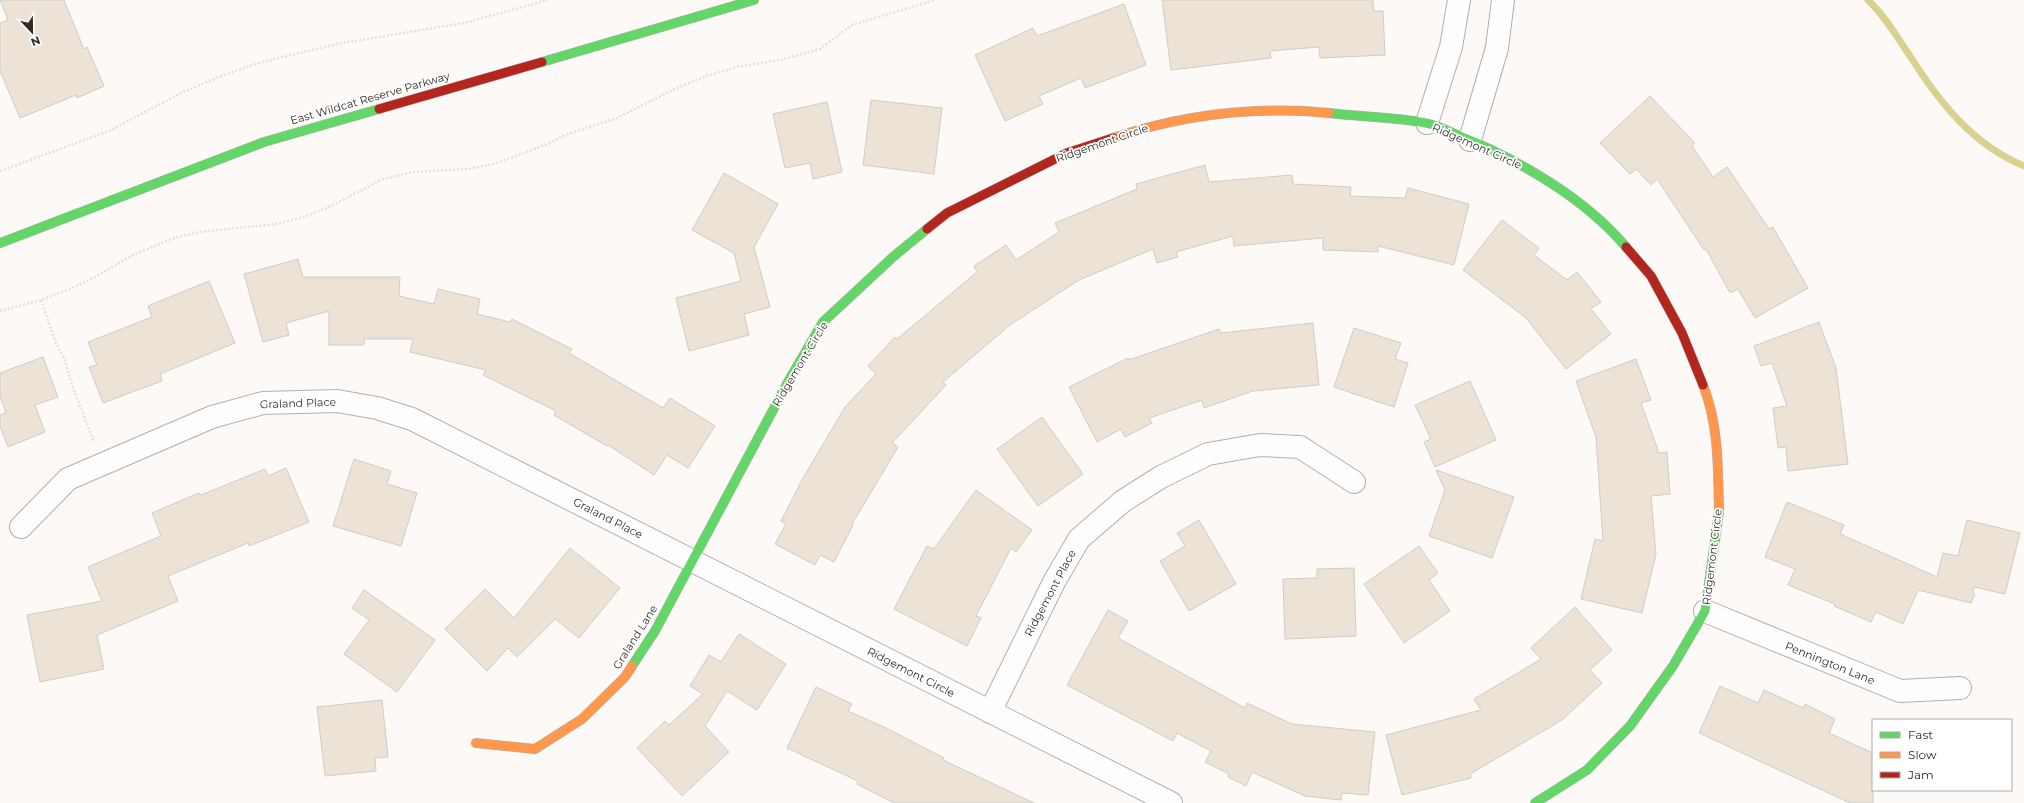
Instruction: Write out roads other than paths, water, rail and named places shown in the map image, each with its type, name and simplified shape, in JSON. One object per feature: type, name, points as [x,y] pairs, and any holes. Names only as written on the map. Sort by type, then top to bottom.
[{"type":"street","name":"East Wildcat Reserve Parkway","points":[[0,243],[264,142],[754,0]]},
{"type":"street","points":[[1427,123],[1451,47],[1459,0]]},
{"type":"street","points":[[1470,140],[1497,48],[1503,0]]},
{"type":"street","name":"Ridgemont Circle","points":[[1170,803],[693,561],[789,380],[823,322],[894,256],[947,213],[1067,153],[1143,128],[1214,115],[1294,110],[1427,123],[1470,140],[1519,163],[1567,195],[1611,229],[1651,276],[1682,333],[1707,396],[1717,445],[1719,512],[1705,611],[1673,666],[1630,726],[1587,770],[1535,803]]},
{"type":"street","name":"Graland Place","points":[[21,527],[68,479],[219,415],[264,403],[337,401],[377,408],[412,419],[693,561]]},
{"type":"street","name":"Ridgemont Place","points":[[990,712],[1054,582],[1079,539],[1123,501],[1155,481],[1208,454],[1260,445],[1300,448],[1354,482]]},
{"type":"street","name":"Graland Lane","points":[[476,743],[535,749],[582,719],[625,677],[655,630],[693,561]]},
{"type":"street","name":"Pennington Lane","points":[[1705,611],[1900,691],[1960,688]]},
{"type":"waterway","points":[[1868,0],[1880,13],[1933,90],[1959,120],[1973,134],[1989,146],[2024,166]]}]
